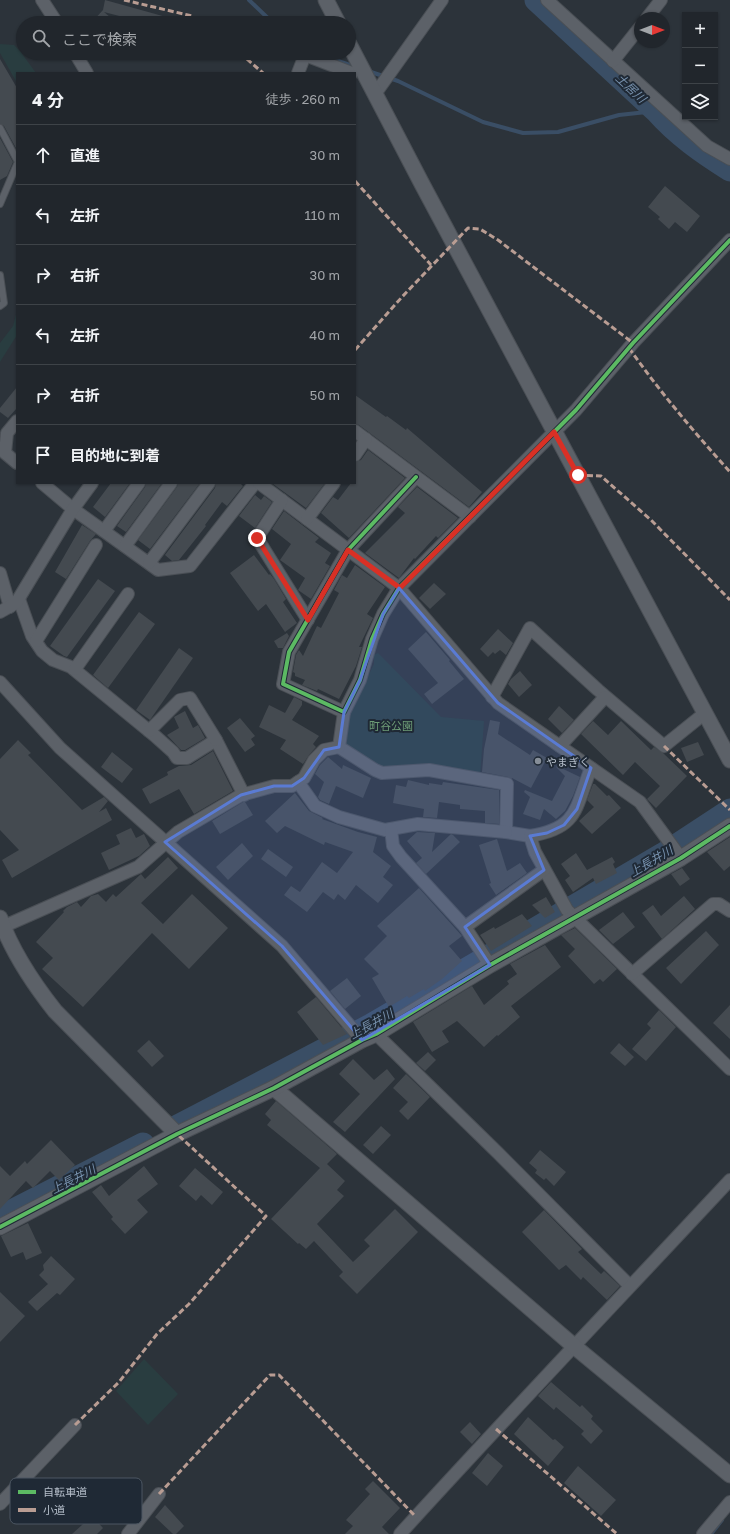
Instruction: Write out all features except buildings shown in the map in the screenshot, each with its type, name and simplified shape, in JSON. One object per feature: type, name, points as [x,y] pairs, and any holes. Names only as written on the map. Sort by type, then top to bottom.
[{"type":"street","points":[[42,0],[52,16]]},
{"type":"street","points":[[326,0],[334,16]]},
{"type":"street","points":[[375,94],[442,0]]},
{"type":"street","points":[[547,0],[707,146],[730,159]]},
{"type":"street","points":[[652,12],[661,0]]},
{"type":"street","points":[[613,61],[634,35]]},
{"type":"street","points":[[79,60],[86,72]]},
{"type":"street","points":[[298,72],[303,60]]},
{"type":"street","points":[[318,60],[349,72]]},
{"type":"street","points":[[355,60],[361,77],[375,94],[730,760]]},
{"type":"street","points":[[339,747],[344,712],[360,680],[372,638],[383,614],[400,588],[576,410],[633,343],[730,240]]},
{"type":"street","points":[[16,422],[7,433],[5,453],[16,462]]},
{"type":"street","points":[[356,432],[470,517]]},
{"type":"street","points":[[356,454],[366,439]]},
{"type":"street","points":[[344,712],[283,684],[289,652],[348,550],[416,477]]},
{"type":"street","points":[[46,484],[73,509],[158,570],[190,566],[254,484]]},
{"type":"street","points":[[10,606],[73,509],[91,484]]},
{"type":"street","points":[[104,531],[138,484]]},
{"type":"street","points":[[125,546],[170,484]]},
{"type":"street","points":[[148,563],[208,484]]},
{"type":"street","points":[[260,484],[400,588],[498,703],[640,802],[681,858]]},
{"type":"street","points":[[307,519],[333,484]]},
{"type":"street","points":[[282,500],[257,538],[308,620]]},
{"type":"street","points":[[36,641],[96,546]]},
{"type":"street","points":[[0,573],[10,606],[42,651],[53,660],[74,669],[149,731],[173,752],[177,758],[187,758],[216,740]]},
{"type":"street","points":[[74,669],[128,594]]},
{"type":"street","points":[[492,697],[530,628],[606,697],[664,746],[705,713]]},
{"type":"street","points":[[0,682],[60,748],[282,946],[362,1040]]},
{"type":"street","points":[[560,746],[606,697]]},
{"type":"street","points":[[149,731],[180,700],[190,698],[216,740],[244,795]]},
{"type":"street","points":[[177,1134],[55,1011],[26,971],[1,924],[138,867],[178,832],[244,795],[274,786],[292,786],[304,778],[314,760],[324,750],[339,747],[382,773],[429,770],[507,784],[506,832]]},
{"type":"street","points":[[298,782],[315,806],[339,818],[384,830],[418,824],[506,832],[530,836],[547,833],[564,824],[577,809],[591,768]]},
{"type":"street","points":[[0,1227],[177,1134],[274,1088],[362,1040],[376,1034],[490,965],[681,858],[730,826]]},
{"type":"street","points":[[392,829],[393,846],[401,857],[465,927],[490,965]]},
{"type":"street","points":[[530,836],[534,852],[567,910],[730,1069]]},
{"type":"street","points":[[465,927],[544,870]]},
{"type":"street","points":[[632,974],[713,904],[719,904],[730,911]]},
{"type":"street","points":[[376,1034],[498,1153],[630,1286]]},
{"type":"street","points":[[274,1088],[575,1347],[730,1475]]},
{"type":"street","points":[[400,1534],[476,1450],[575,1347],[730,1180]]},
{"type":"street","points":[[25,1478],[75,1425]]},
{"type":"street","points":[[0,1504],[10,1493]]},
{"type":"street","points":[[142,1516],[159,1494]]},
{"type":"street","points":[[703,1534],[730,1502]]},
{"type":"street","points":[[128,1534],[136,1524]]},
{"type":"lane","points":[[0,128],[16,158]]},
{"type":"lane","points":[[0,204],[16,166]]},
{"type":"lane","points":[[0,275],[4,303],[0,306]]},
{"type":"highlighted area","points":[[399,588],[498,703],[591,768],[577,809],[564,825],[547,833],[530,836],[544,870],[465,927],[490,965],[362,1040],[282,946],[165,842],[241,795],[274,786],[292,786],[304,778],[324,750],[339,747],[344,712],[360,680],[383,614]]},
{"type":"green space","points":[[0,44],[14,45],[16,47],[16,60],[27,60],[35,72],[16,72],[16,81],[0,53]]},
{"type":"green space","points":[[16,315],[16,337],[0,362],[0,343],[13,326]]},
{"type":"green space","name":"町谷公園","points":[[378,653],[441,717],[484,721],[480,777],[377,767],[343,746],[348,717],[374,664],[374,655]]},
{"type":"green space","points":[[144,1359],[178,1394],[148,1425],[116,1391]]},
{"type":"waterway","points":[[249,0],[266,16]]},
{"type":"waterway","name":"土居川","points":[[536,0],[682,136],[730,170]]},
{"type":"waterway","points":[[335,60],[356,67]]},
{"type":"waterway","points":[[368,71],[398,81],[483,122],[523,133],[558,132],[619,115],[656,111]]},
{"type":"waterway","name":"上長井川","points":[[174,1128],[371,1025],[663,854],[730,810]]},
{"type":"waterway","name":"上長井川","points":[[0,1217],[143,1144]]},
{"type":"waterway","points":[[711,1534],[722,1520]]},
{"type":"marked path","points":[[124,0],[192,16]]},
{"type":"marked path","points":[[248,60],[262,72]]},
{"type":"marked path","points":[[356,182],[431,265]]},
{"type":"marked path","points":[[356,349],[402,297],[468,228],[480,229],[498,240],[633,343]]},
{"type":"marked path","points":[[629,348],[678,412],[730,472]]},
{"type":"marked path","points":[[578,475],[601,476],[651,520],[730,600]]},
{"type":"marked path","points":[[664,746],[730,810]]},
{"type":"marked path","points":[[75,1425],[119,1382],[157,1334],[189,1304],[266,1216],[177,1134]]},
{"type":"marked path","points":[[159,1494],[270,1375],[279,1375],[416,1517]]},
{"type":"marked path","points":[[496,1429],[617,1534]]},
{"type":"cycle path","points":[[416,477],[348,550],[289,652],[283,684],[344,712],[360,680],[372,639],[383,614],[399,588],[576,410],[633,343],[730,240]]},
{"type":"cycle path","points":[[0,1227],[177,1134],[274,1088],[362,1040],[376,1034],[490,965],[681,858],[730,826]]},
{"type":"place","name":"やまぎく","points":[[538,761]]},
{"type":"route","points":[[257,538],[308,620],[348,550],[400,588],[554,432],[578,475]]}]
